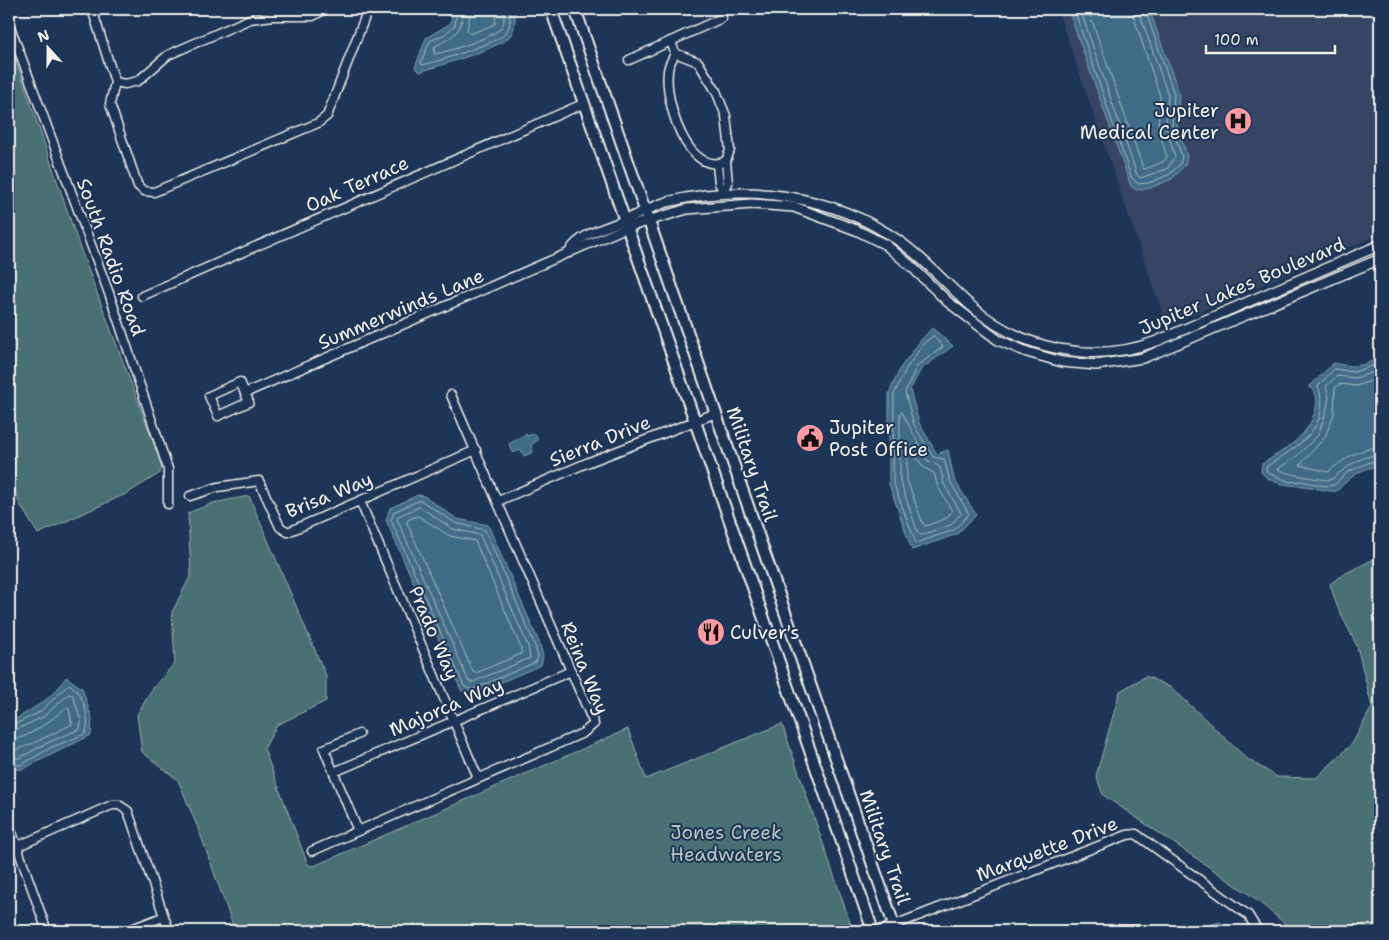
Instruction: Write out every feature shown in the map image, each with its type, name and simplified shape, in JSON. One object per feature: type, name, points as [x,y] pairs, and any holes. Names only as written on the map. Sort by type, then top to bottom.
[{"type":"main road","name":"Military Trail","points":[[551,9],[873,931]]},
{"type":"main road","name":"Military Trail","points":[[575,9],[895,928]]},
{"type":"street","points":[[92,9],[115,82],[110,104],[138,186],[144,191],[154,192],[318,122],[327,116],[368,9]]},
{"type":"street","points":[[115,82],[125,84],[138,81],[168,56],[250,19],[297,13],[313,16],[325,9]]},
{"type":"street","points":[[629,60],[722,18]]},
{"type":"street","name":"South Radio Road","points":[[9,24],[110,296],[168,468],[168,504]]},
{"type":"street","points":[[671,41],[675,53],[668,70],[674,118],[684,140],[697,155],[710,164],[717,165],[726,162]]},
{"type":"street","points":[[675,53],[698,62],[716,91],[726,116],[730,150],[726,162],[728,184],[724,194]]},
{"type":"street","name":"Oak Terrace","points":[[142,296],[585,103]]},
{"type":"street","points":[[717,165],[719,183],[724,194]]},
{"type":"street","name":"Jupiter Lakes Boulevard","points":[[627,224],[646,216],[666,202],[724,194],[768,193],[797,197],[848,214],[900,242],[988,320],[1029,340],[1057,350],[1090,353],[1131,349],[1157,341],[1380,245]]},
{"type":"street","name":"Jupiter Lakes Boulevard","points":[[646,216],[687,209],[752,204],[794,207],[856,230],[886,245],[948,302],[998,340],[1028,352],[1062,362],[1096,365],[1143,358],[1380,258]]},
{"type":"street","name":"Summerwinds Lane","points":[[245,393],[569,253],[627,224]]},
{"type":"street","points":[[240,382],[245,393],[249,402],[218,416],[209,396],[240,382]]},
{"type":"street","name":"Reina Way","points":[[312,851],[590,729],[594,724],[451,395]]},
{"type":"street","name":"Sierra Drive","points":[[498,501],[716,413]]},
{"type":"street","name":"Brisa Way","points":[[190,496],[218,487],[259,481],[280,527],[288,532],[476,450]]},
{"type":"street","name":"Prado Way","points":[[360,501],[478,778]]},
{"type":"street","name":"Majorca Way","points":[[334,772],[571,671]]},
{"type":"street","points":[[358,831],[324,749],[359,734]]},
{"type":"street","points":[[9,850],[112,805],[119,805],[128,811],[169,931]]},
{"type":"street","points":[[9,824],[47,931]]},
{"type":"street","name":"Marquette Drive","points":[[879,931],[895,928],[1128,835],[1136,834],[1248,915],[1258,931]]},
{"type":"street","points":[[126,931],[164,917]]},
{"type":"shaded area","name":"Jupiter Medical Center","points":[[1057,9],[1380,9],[1380,234],[1167,326]]},
{"type":"green space","points":[[9,40],[80,248],[162,465],[160,473],[128,493],[38,534],[19,503],[9,472]]},
{"type":"green space","name":"Jones Creek Headwaters","points":[[249,496],[326,676],[326,701],[277,725],[264,749],[308,865],[314,866],[628,729],[646,779],[782,724],[853,931],[235,931],[198,828],[178,780],[142,752],[137,715],[152,689],[175,663],[172,612],[191,575],[188,513],[213,503]]},
{"type":"green space","points":[[1380,556],[1380,931],[1294,931],[1253,897],[1103,795],[1096,776],[1120,691],[1146,676],[1172,688],[1246,758],[1277,777],[1316,778],[1352,744],[1372,707],[1357,646],[1337,606],[1330,584],[1344,574]]},
{"type":"water","points":[[452,9],[515,9],[514,28],[511,35],[501,43],[420,72],[415,68],[426,38],[451,23]]},
{"type":"water","points":[[1068,9],[1149,9],[1179,93],[1177,125],[1187,156],[1185,165],[1172,179],[1150,188],[1136,190],[1131,186]]},
{"type":"water","points":[[932,328],[953,346],[921,369],[910,390],[919,423],[937,454],[948,450],[954,479],[976,515],[957,534],[912,550],[889,484],[889,393],[901,367]]},
{"type":"water","points":[[1380,357],[1380,466],[1367,468],[1356,474],[1337,491],[1285,484],[1269,479],[1261,472],[1262,464],[1295,441],[1308,426],[1313,417],[1317,398],[1314,391],[1309,387],[1334,363],[1358,366]]},
{"type":"water","points":[[526,434],[527,436],[533,434],[537,436],[537,441],[531,445],[533,452],[524,456],[521,450],[512,453],[509,444]]},
{"type":"water","points":[[418,495],[424,496],[457,519],[488,525],[539,642],[543,656],[541,665],[476,693],[468,695],[461,690],[386,520],[390,508]]},
{"type":"water","points":[[66,677],[82,688],[92,719],[91,735],[23,769],[9,770],[9,723],[48,698]]},
{"type":"water","points":[[1219,922],[1230,928],[1229,931],[1191,931]]},
{"type":"place","name":"Jupiter Medical Center","points":[[1238,121]]},
{"type":"place","name":"Jupiter Post Office","points":[[810,438]]},
{"type":"place","name":"Culver's","points":[[711,632]]}]
